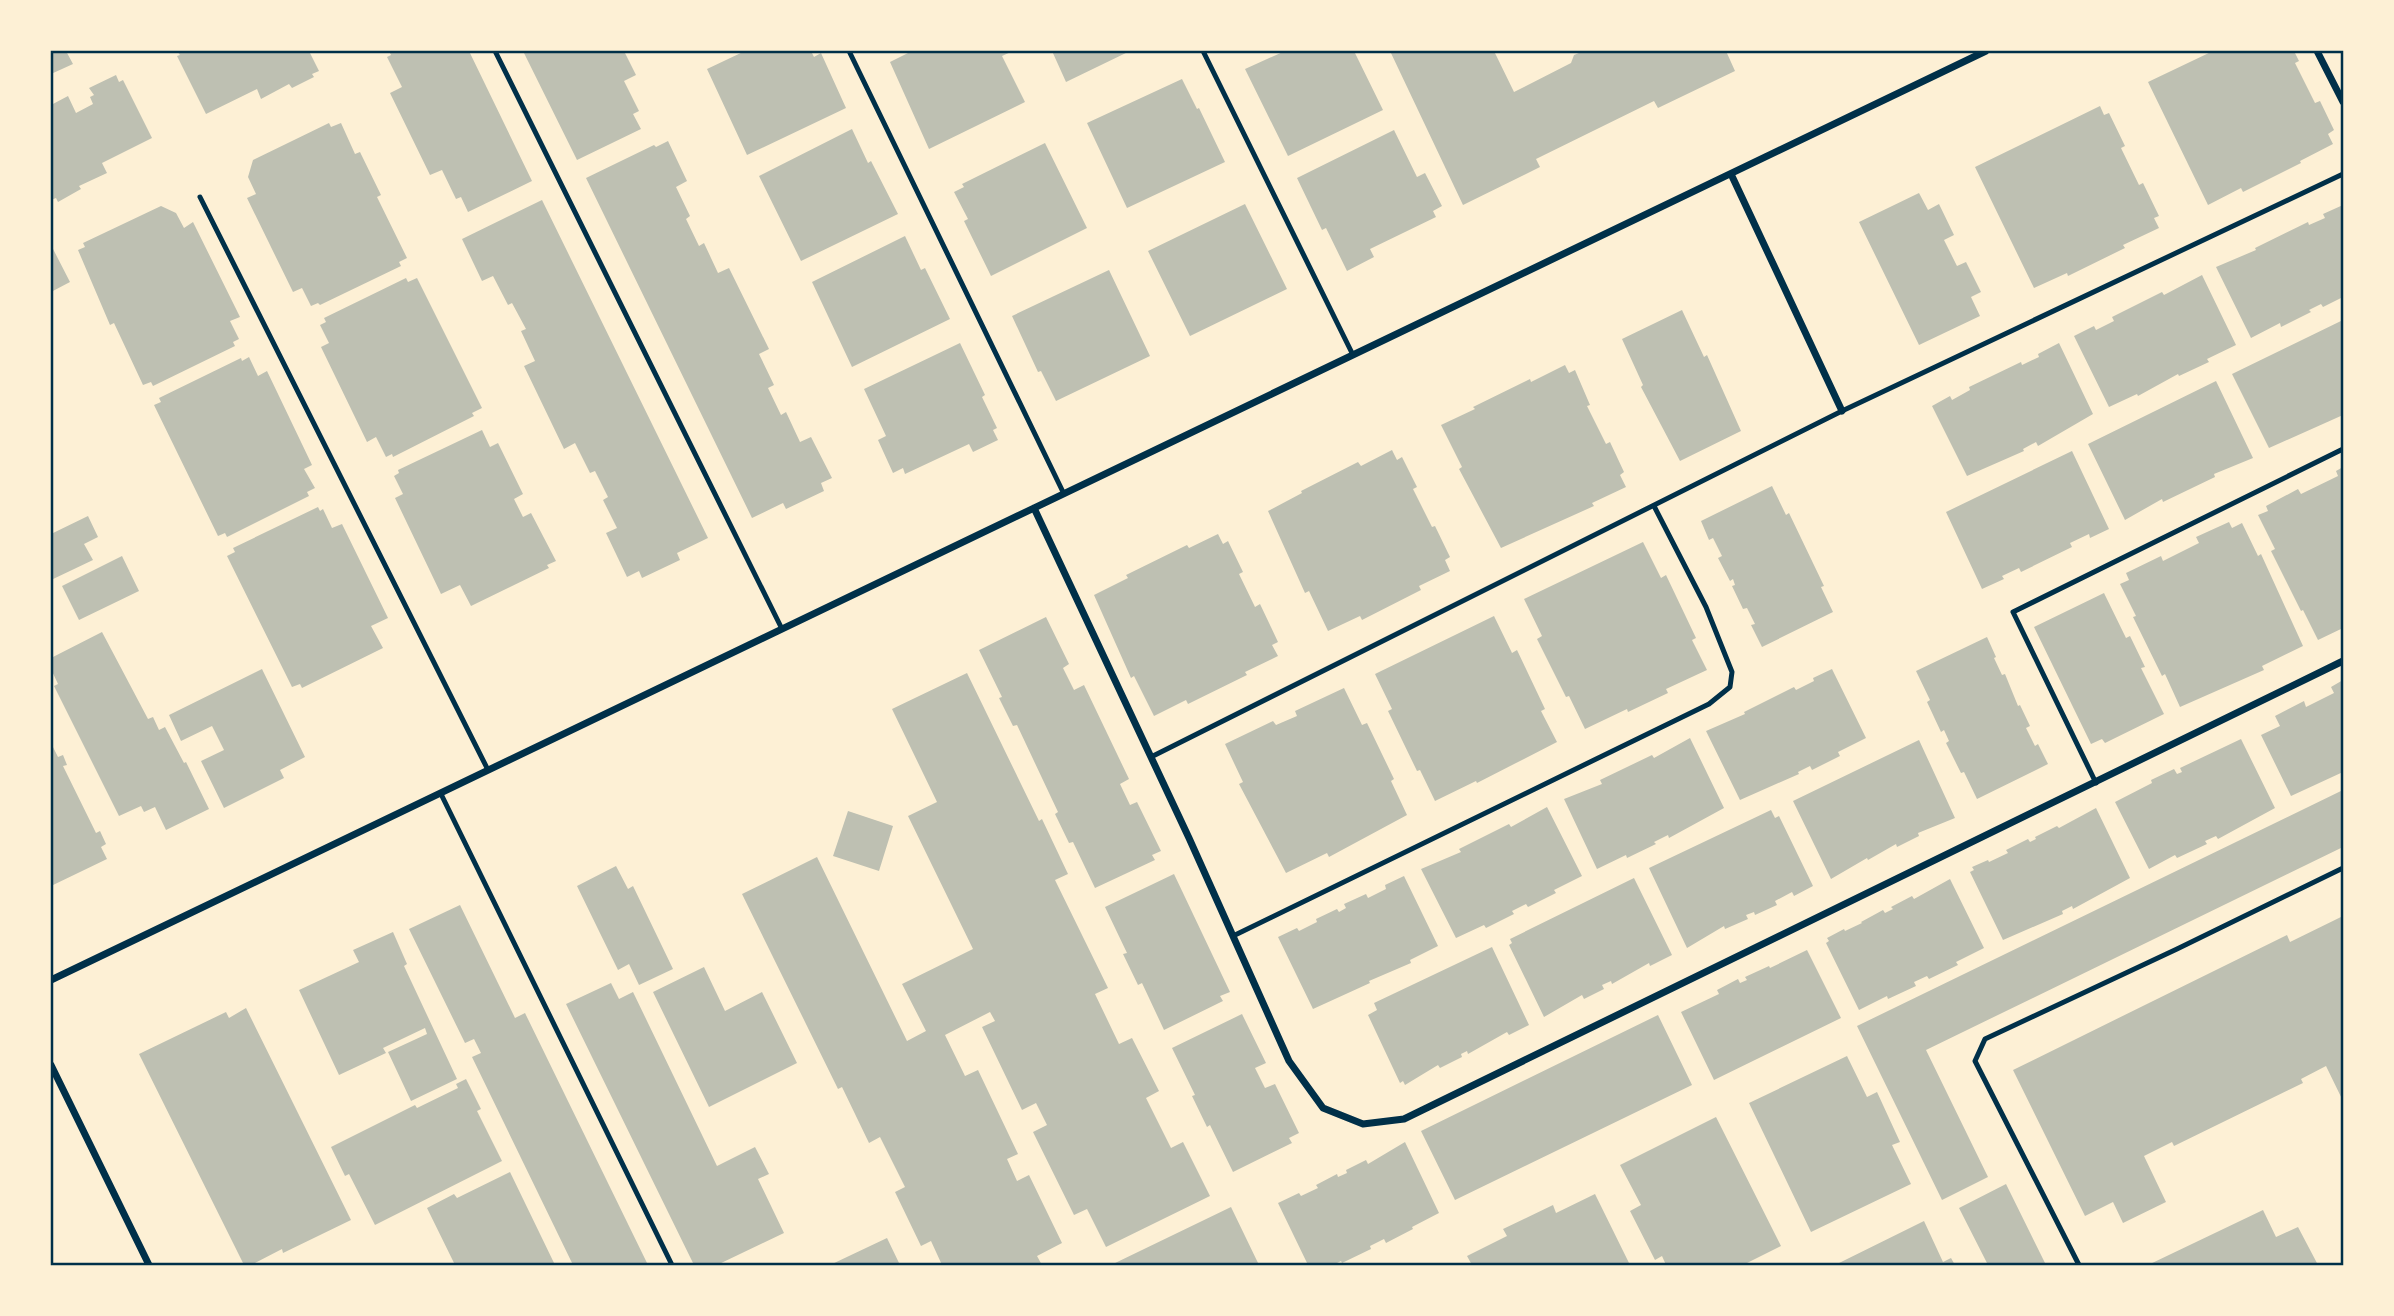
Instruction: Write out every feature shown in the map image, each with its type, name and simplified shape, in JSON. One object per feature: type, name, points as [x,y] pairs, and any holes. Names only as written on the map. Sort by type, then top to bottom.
[{"type":"street","points":[[51,980],[1986,51]]},
{"type":"street","points":[[2317,51],[2343,102]]},
{"type":"street","points":[[1731,174],[1842,411]]},
{"type":"street","points":[[1034,508],[1289,1061],[1323,1108],[1363,1124],[1404,1119],[2343,661]]},
{"type":"street","points":[[51,1065],[149,1265]]},
{"type":"lane","points":[[495,51],[782,629]]},
{"type":"lane","points":[[849,51],[1064,494]]},
{"type":"lane","points":[[1202,51],[1353,355]]},
{"type":"lane","points":[[1151,757],[1842,411],[2343,174]]},
{"type":"lane","points":[[200,197],[488,770]]},
{"type":"lane","points":[[2096,783],[2013,612],[2343,449]]},
{"type":"lane","points":[[1233,936],[1709,704],[1730,687],[1732,672],[1706,607],[1654,506]]},
{"type":"lane","points":[[441,794],[672,1265]]},
{"type":"lane","points":[[2079,1265],[1975,1061],[1985,1039],[2177,950],[2343,868]]},
{"type":"building","points":[[51,51],[66,51],[73,64],[51,74]]},
{"type":"building","points":[[177,51],[309,51],[319,71],[312,74],[314,77],[292,88],[289,84],[261,99],[257,89],[206,114]]},
{"type":"building","points":[[389,51],[469,51],[532,181],[468,212],[461,197],[456,199],[442,170],[430,175],[390,93],[402,87],[387,57],[391,55]]},
{"type":"building","points":[[523,51],[624,51],[636,75],[624,81],[639,111],[633,114],[641,129],[577,160]]},
{"type":"building","points":[[745,51],[811,51],[814,57],[821,53],[846,108],[747,155],[707,69]]},
{"type":"building","points":[[912,51],[1013,51],[1002,56],[1025,102],[929,149],[890,62]]},
{"type":"building","points":[[1052,51],[1130,51],[1066,82]]},
{"type":"building","points":[[1285,51],[1354,51],[1383,110],[1288,156],[1245,69]]},
{"type":"building","points":[[1390,51],[1494,51],[1514,92],[1571,63],[1574,55],[1584,51],[1726,51],[1735,71],[1658,108],[1654,101],[1536,159],[1540,167],[1463,205]]},
{"type":"building","points":[[2213,51],[2294,51],[2299,61],[2295,63],[2315,103],[2320,101],[2334,130],[2328,134],[2333,144],[2243,192],[2241,188],[2208,205],[2148,82]]},
{"type":"building","points":[[116,75],[119,82],[123,80],[152,138],[102,163],[107,173],[79,186],[81,189],[58,202],[56,198],[51,200],[51,105],[68,96],[76,113],[93,104],[90,97],[94,95],[89,88]]},
{"type":"building","points":[[1182,79],[1225,162],[1127,208],[1087,123]]},
{"type":"building","points":[[2100,106],[2104,115],[2109,113],[2125,146],[2121,148],[2139,185],[2143,183],[2159,216],[2154,218],[2159,228],[2068,276],[2067,273],[2034,288],[1975,167]]},
{"type":"building","points":[[329,123],[331,127],[341,123],[355,154],[360,152],[381,195],[377,197],[407,258],[399,262],[401,266],[320,305],[318,303],[311,306],[302,288],[293,292],[247,198],[256,194],[248,177],[253,160]]},
{"type":"building","points":[[852,129],[868,163],[871,161],[898,214],[801,261],[759,176]]},
{"type":"building","points":[[1394,130],[1417,177],[1425,173],[1442,206],[1433,211],[1436,217],[1370,249],[1374,257],[1347,271],[1326,228],[1322,230],[1297,178]]},
{"type":"building","points":[[668,141],[687,181],[676,187],[690,216],[686,219],[699,246],[704,243],[718,273],[729,268],[769,349],[759,354],[774,385],[768,388],[781,415],[786,412],[800,442],[811,437],[832,478],[821,483],[824,491],[786,509],[783,503],[752,518],[586,178],[654,145],[656,147]]},
{"type":"building","points":[[1045,143],[1087,228],[991,276],[964,221],[968,219],[954,192],[964,187],[962,184]]},
{"type":"building","points":[[1919,193],[1928,210],[1939,204],[1954,235],[1944,240],[1957,266],[1966,262],[1981,292],[1971,297],[1980,316],[1919,345],[1859,222]]},
{"type":"building","points":[[542,200],[708,538],[677,553],[680,560],[642,578],[639,571],[627,577],[606,533],[617,528],[603,500],[608,497],[595,471],[590,473],[575,443],[564,449],[524,366],[535,361],[521,331],[526,329],[512,303],[508,305],[493,276],[482,281],[462,239]]},
{"type":"building","points":[[1245,204],[1287,289],[1190,336],[1148,251]]},
{"type":"building","points":[[2343,205],[2343,297],[2323,307],[2321,304],[2281,327],[2280,323],[2251,338],[2216,267],[2256,250],[2255,248],[2308,222],[2309,225],[2325,218],[2323,214]]},
{"type":"building","points":[[161,206],[176,213],[184,228],[193,222],[240,317],[230,321],[239,339],[233,342],[235,346],[153,386],[151,382],[143,385],[114,323],[110,325],[78,250],[85,247],[83,243]]},
{"type":"building","points":[[905,236],[921,270],[925,268],[950,319],[852,367],[812,282]]},
{"type":"building","points":[[51,245],[70,282],[51,292]]},
{"type":"building","points":[[1109,270],[1150,356],[1056,401],[1041,371],[1038,372],[1012,316]]},
{"type":"building","points":[[2202,275],[2236,345],[2207,359],[2209,362],[2109,407],[2074,336],[2094,326],[2096,330],[2114,321],[2112,317]]},
{"type":"building","points":[[406,278],[408,282],[417,278],[482,408],[472,413],[474,416],[393,457],[392,454],[386,457],[376,437],[367,442],[321,347],[329,343],[320,325],[326,322],[324,318]]},
{"type":"building","points":[[1682,310],[1704,357],[1707,355],[1741,431],[1680,461],[1641,387],[1643,385],[1622,339]]},
{"type":"building","points":[[2343,320],[2343,415],[2269,448],[2232,374]]},
{"type":"building","points":[[960,343],[985,395],[982,397],[997,428],[993,430],[998,440],[973,452],[969,444],[905,474],[903,468],[893,473],[878,440],[886,436],[864,389]]},
{"type":"building","points":[[2059,343],[2093,414],[2038,446],[2036,442],[2023,449],[2024,451],[1967,476],[1932,406],[1950,396],[1952,400],[1970,390],[1969,387],[2021,362],[2022,365],[2039,357],[2038,354]]},
{"type":"building","points":[[249,357],[258,376],[267,371],[312,465],[304,469],[315,488],[307,492],[309,496],[227,537],[225,533],[218,536],[154,405],[161,402],[159,398],[241,358],[242,361]]},
{"type":"building","points":[[1565,365],[1569,373],[1575,370],[1590,405],[1587,406],[1606,444],[1610,442],[1624,472],[1620,475],[1626,487],[1592,503],[1594,506],[1501,548],[1459,469],[1462,467],[1441,425],[1530,379],[1531,382]]},
{"type":"building","points":[[2216,381],[2253,458],[2214,474],[2215,477],[2163,502],[2162,499],[2125,520],[2088,444]]},
{"type":"building","points":[[482,430],[490,447],[498,443],[523,494],[514,499],[523,517],[531,513],[556,561],[547,565],[549,568],[471,606],[460,585],[441,594],[395,498],[403,494],[394,476],[399,473],[398,470]]},
{"type":"building","points":[[1392,450],[1397,460],[1402,457],[1417,487],[1413,489],[1450,557],[1445,560],[1450,571],[1419,586],[1421,590],[1362,620],[1360,616],[1328,631],[1309,591],[1305,593],[1268,511],[1358,462],[1361,466]]},
{"type":"building","points":[[2072,451],[2109,529],[2090,538],[2089,534],[2070,543],[2072,547],[2021,572],[2019,568],[2002,576],[2004,579],[1982,589],[1946,512]]},
{"type":"building","points":[[2343,467],[2343,628],[2318,640],[2271,551],[2275,549],[2258,515],[2268,511],[2266,506],[2298,489],[2301,494],[2338,476],[2336,471]]},
{"type":"building","points":[[1772,486],[1786,515],[1789,513],[1824,586],[1821,587],[1833,612],[1762,647],[1751,625],[1755,624],[1747,608],[1743,609],[1732,586],[1735,585],[1733,579],[1730,581],[1718,558],[1722,556],[1713,538],[1709,540],[1701,521]]},
{"type":"building","points":[[318,507],[320,511],[323,509],[332,528],[342,524],[388,618],[371,626],[383,648],[302,688],[300,684],[292,687],[227,556],[235,552],[233,548]]},
{"type":"building","points":[[88,516],[98,537],[84,544],[93,560],[51,580],[51,534]]},
{"type":"building","points":[[2229,522],[2232,528],[2242,523],[2258,556],[2261,554],[2303,646],[2262,666],[2264,670],[2180,707],[2133,617],[2136,616],[2120,584],[2129,580],[2126,573],[2161,556],[2163,561],[2199,543],[2196,537]]},
{"type":"building","points":[[1218,534],[1223,544],[1228,541],[1243,572],[1239,574],[1255,607],[1260,604],[1278,642],[1272,645],[1278,656],[1245,672],[1247,675],[1188,704],[1186,700],[1154,716],[1134,676],[1131,678],[1094,595],[1128,578],[1126,575],[1187,545],[1189,548]]},
{"type":"building","points":[[1643,542],[1661,578],[1666,575],[1696,638],[1692,640],[1707,670],[1666,689],[1668,693],[1585,729],[1537,639],[1542,636],[1524,599]]},
{"type":"building","points":[[122,556],[139,591],[79,620],[62,586]]},
{"type":"building","points":[[2104,593],[2126,638],[2130,636],[2145,667],[2141,668],[2164,714],[2105,743],[2102,739],[2091,744],[2034,627]]},
{"type":"building","points":[[1494,616],[1512,653],[1517,650],[1545,709],[1541,711],[1557,742],[1435,801],[1388,711],[1392,709],[1375,674]]},
{"type":"building","points":[[1046,617],[1069,664],[1063,668],[1074,690],[1084,685],[1129,779],[1120,784],[1130,805],[1137,802],[1161,851],[1152,855],[1155,860],[1095,888],[1073,842],[1069,843],[1055,814],[1058,812],[1017,725],[1013,726],[999,698],[1002,697],[979,650]]},
{"type":"building","points":[[102,632],[148,719],[153,717],[159,730],[165,727],[209,809],[166,830],[155,807],[144,812],[141,806],[119,816],[54,686],[58,684],[51,669],[51,658]]},
{"type":"building","points":[[1987,637],[2002,675],[2005,674],[2018,706],[2020,705],[2030,726],[2026,728],[2048,764],[1977,799],[1946,743],[1949,741],[1944,730],[1941,732],[1916,671]]},
{"type":"building","points":[[262,669],[305,757],[280,770],[284,778],[224,808],[201,761],[224,750],[212,726],[181,741],[169,715]]},
{"type":"building","points":[[1832,669],[1866,738],[1838,752],[1840,756],[1812,770],[1810,766],[1798,772],[1799,774],[1740,800],[1706,731],[1745,714],[1744,712],[1794,687],[1796,690]]},
{"type":"building","points":[[967,673],[1039,821],[1042,819],[1068,874],[1055,880],[1108,988],[1095,994],[1119,1044],[1132,1038],[1159,1091],[1146,1098],[1171,1148],[1183,1142],[1210,1196],[1106,1247],[1087,1209],[1074,1215],[1033,1132],[1047,1125],[1036,1103],[1022,1110],[982,1027],[995,1021],[990,1012],[945,1035],[965,1076],[978,1070],[1018,1154],[1007,1159],[1017,1181],[1029,1175],[1062,1243],[1037,1256],[1042,1265],[942,1265],[931,1241],[921,1246],[895,1192],[905,1187],[880,1137],[869,1143],[842,1087],[838,1089],[742,894],[817,857],[907,1041],[926,1031],[902,984],[973,949],[908,816],[937,802],[892,709]]},
{"type":"building","points":[[2343,680],[2343,772],[2291,796],[2261,735],[2280,726],[2275,716],[2304,701],[2306,707],[2334,693],[2331,687]]},
{"type":"building","points":[[1344,688],[1362,725],[1367,723],[1394,779],[1391,781],[1407,815],[1329,857],[1327,853],[1286,873],[1239,784],[1243,782],[1225,744],[1273,721],[1276,725],[1297,716],[1295,711]]},
{"type":"building","points":[[1690,738],[1724,808],[1669,838],[1668,835],[1627,858],[1626,855],[1597,869],[1564,799],[1602,784],[1600,780],[1652,755],[1654,758]]},
{"type":"building","points":[[2241,739],[2275,808],[2218,839],[2216,836],[2205,841],[2207,844],[2177,858],[2175,855],[2149,869],[2115,802],[2152,783],[2151,780],[2174,769],[2177,774],[2182,772],[2180,768]]},
{"type":"building","points":[[1919,740],[1955,818],[1918,833],[1919,836],[1897,847],[1896,844],[1868,860],[1867,858],[1831,879],[1793,801]]},
{"type":"building","points":[[51,743],[58,757],[63,755],[67,765],[63,766],[96,833],[100,831],[106,844],[101,847],[107,859],[51,886]]},
{"type":"building","points":[[2343,790],[2343,847],[1926,1050],[1988,1177],[1942,1200],[1857,1026]]},
{"type":"building","points":[[1547,807],[1582,876],[1528,907],[1526,904],[1512,911],[1514,914],[1486,928],[1484,925],[1456,938],[1421,869],[1461,852],[1459,849],[1509,824],[1511,827]]},
{"type":"building","points":[[2096,808],[2130,878],[2073,909],[2072,906],[2062,911],[2063,914],[2003,940],[1970,872],[1974,870],[1972,867],[2008,853],[2006,850],[2028,839],[2030,842],[2036,839],[2035,837],[2057,826],[2059,828]]},
{"type":"building","points":[[1771,810],[1775,818],[1779,816],[1813,886],[1794,896],[1792,892],[1775,901],[1777,905],[1755,915],[1754,912],[1746,915],[1748,919],[1725,929],[1724,926],[1687,948],[1649,868]]},
{"type":"building","points":[[848,811],[893,826],[879,871],[833,856]]},
{"type":"building","points":[[616,866],[628,889],[633,886],[673,969],[639,985],[629,964],[618,970],[577,886]]},
{"type":"building","points":[[1174,874],[1230,992],[1220,996],[1223,1001],[1164,1030],[1142,983],[1138,985],[1123,954],[1127,953],[1105,907]]},
{"type":"building","points":[[1404,876],[1438,946],[1410,960],[1411,963],[1313,1009],[1278,937],[1297,928],[1299,931],[1337,909],[1339,912],[1346,908],[1344,904],[1366,894],[1368,898],[1386,889],[1385,885]]},
{"type":"building","points":[[1634,878],[1672,955],[1650,966],[1649,963],[1612,984],[1611,981],[1602,985],[1604,989],[1584,999],[1582,995],[1544,1017],[1509,945],[1512,943],[1510,939]]},
{"type":"building","points":[[1950,879],[1984,948],[1956,962],[1958,965],[1929,979],[1927,976],[1914,982],[1916,986],[1859,1010],[1826,943],[1829,941],[1827,938],[1862,923],[1883,910],[1885,913],[1912,896],[1914,899]]},
{"type":"building","points":[[460,905],[515,1018],[525,1013],[648,1265],[573,1265],[472,1057],[481,1053],[474,1039],[465,1043],[409,929]]},
{"type":"building","points":[[2343,916],[2343,1101],[2326,1066],[2301,1079],[2303,1083],[2174,1146],[2172,1142],[2144,1156],[2166,1202],[2123,1223],[2113,1202],[2085,1216],[2013,1070],[2287,935],[2290,942]]},
{"type":"building","points":[[393,932],[407,964],[404,966],[457,1079],[411,1101],[388,1052],[427,1034],[425,1028],[383,1048],[386,1053],[339,1075],[299,990],[359,962],[353,950]]},
{"type":"building","points":[[1492,947],[1529,1025],[1509,1035],[1507,1032],[1468,1054],[1467,1051],[1461,1054],[1462,1057],[1440,1068],[1438,1065],[1405,1085],[1403,1081],[1400,1083],[1368,1015],[1377,1010],[1374,1003]]},
{"type":"building","points":[[1807,950],[1841,1018],[1714,1080],[1681,1012],[1719,994],[1717,990],[1738,979],[1740,983],[1747,980],[1745,977]]},
{"type":"building","points":[[704,967],[725,1011],[762,992],[797,1063],[709,1107],[653,992]]},
{"type":"building","points":[[611,983],[619,999],[633,992],[717,1166],[755,1147],[769,1174],[758,1179],[784,1233],[717,1265],[694,1265],[566,1004]]},
{"type":"building","points":[[246,1008],[351,1220],[283,1253],[282,1249],[251,1265],[244,1265],[139,1054],[226,1012],[229,1018]]},
{"type":"building","points":[[1242,1014],[1266,1063],[1255,1068],[1265,1088],[1275,1084],[1299,1133],[1289,1138],[1292,1143],[1233,1172],[1210,1125],[1207,1127],[1172,1048]]},
{"type":"building","points":[[1658,1015],[1692,1085],[1455,1200],[1421,1131]]},
{"type":"building","points":[[1847,1056],[1867,1097],[1877,1092],[1900,1142],[1892,1145],[1911,1184],[1811,1232],[1749,1103]]},
{"type":"building","points":[[466,1079],[481,1109],[477,1111],[502,1161],[375,1225],[349,1174],[345,1176],[331,1147],[415,1105],[417,1108],[458,1088],[456,1084]]},
{"type":"building","points":[[1716,1117],[1781,1246],[1743,1265],[1666,1265],[1662,1256],[1655,1260],[1630,1211],[1641,1205],[1620,1165]]},
{"type":"building","points":[[1405,1142],[1439,1213],[1386,1243],[1384,1239],[1370,1246],[1371,1249],[1342,1263],[1308,1265],[1278,1203],[1318,1188],[1316,1185],[1337,1174],[1338,1177],[1347,1173],[1346,1170],[1366,1160],[1368,1164]]},
{"type":"building","points":[[510,1172],[555,1265],[455,1265],[427,1208],[454,1194],[457,1198]]},
{"type":"building","points":[[2006,1184],[2046,1265],[1988,1265],[1959,1208]]},
{"type":"building","points":[[1595,1194],[1630,1265],[1472,1265],[1467,1256],[1507,1236],[1503,1229],[1553,1205],[1556,1213]]},
{"type":"building","points":[[1231,1207],[1259,1265],[1111,1265]]},
{"type":"building","points":[[2263,1210],[2276,1237],[2298,1227],[2318,1265],[2148,1265]]},
{"type":"building","points":[[1924,1221],[1943,1262],[1951,1258],[1955,1265],[1835,1265]]},
{"type":"building","points":[[887,1238],[900,1265],[830,1265]]}]
